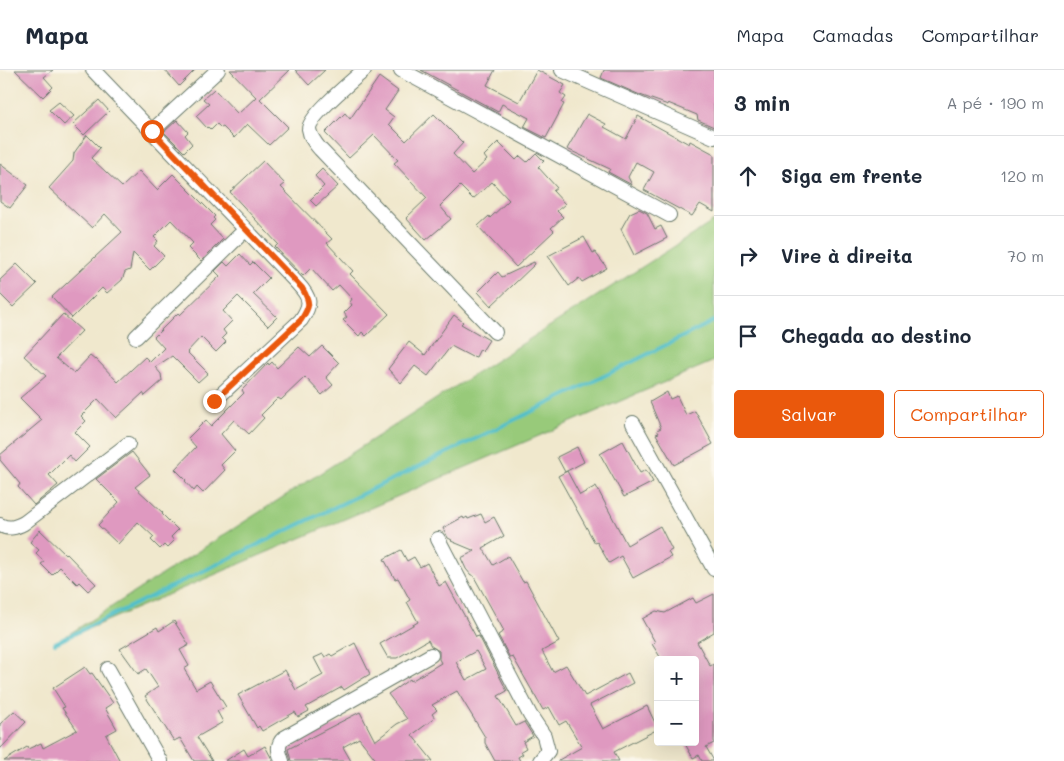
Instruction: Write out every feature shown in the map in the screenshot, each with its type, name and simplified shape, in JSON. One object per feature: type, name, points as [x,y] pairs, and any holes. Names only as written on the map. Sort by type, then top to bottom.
[{"type":"street","points":[[93,70],[302,288],[307,297],[308,310],[301,320],[284,338],[214,401]]},
{"type":"street","points":[[152,131],[218,70]]},
{"type":"street","points":[[364,70],[314,116],[309,129],[311,136],[320,149],[495,332]]},
{"type":"street","points":[[401,70],[669,215]]},
{"type":"street","points":[[562,70],[714,137]]},
{"type":"street","points":[[136,337],[245,230]]},
{"type":"street","points":[[633,422],[714,569]]},
{"type":"street","points":[[0,525],[12,528],[24,522],[128,444]]},
{"type":"street","points":[[438,539],[530,714],[544,736],[548,751],[540,761]]},
{"type":"street","points":[[282,761],[278,748],[284,738],[431,655]]},
{"type":"street","points":[[108,669],[160,761]]},
{"type":"green space","points":[[714,221],[714,361],[55,643]]},
{"type":"building","points":[[15,70],[53,70],[44,77],[53,87],[43,97]]},
{"type":"building","points":[[165,70],[195,70],[179,86]]},
{"type":"building","points":[[230,70],[290,70],[260,99],[288,127],[269,145],[247,124],[234,138],[217,124],[211,130],[207,128],[196,116],[209,104],[203,99],[214,89],[238,114],[256,97]]},
{"type":"building","points":[[295,70],[325,70],[309,85]]},
{"type":"building","points":[[421,70],[495,70],[487,85],[519,102],[537,70],[565,85],[560,93],[566,97],[546,138],[524,127],[529,118],[502,104],[498,112]]},
{"type":"building","points":[[604,70],[714,70],[714,127],[698,120],[697,115],[668,103],[668,105],[640,95],[601,78]]},
{"type":"building","points":[[379,77],[398,91],[385,110],[394,117],[389,124],[406,141],[434,114],[463,143],[453,154],[472,174],[487,160],[484,156],[498,142],[516,160],[520,156],[527,162],[536,153],[544,161],[538,167],[557,188],[553,191],[565,204],[557,211],[563,217],[551,228],[554,231],[516,267],[478,226],[489,216],[490,218],[509,200],[492,182],[473,199],[460,186],[440,206],[451,219],[426,240],[406,218],[427,198],[394,163],[398,160],[374,135],[349,158],[325,133],[345,113],[350,119]]},
{"type":"building","points":[[99,100],[109,111],[84,135],[73,124]]},
{"type":"building","points":[[59,102],[74,116],[64,125],[49,110]]},
{"type":"building","points":[[587,114],[606,124],[604,127],[626,139],[638,116],[689,144],[690,141],[714,154],[714,212],[700,204],[692,216],[644,190],[654,172],[636,162],[628,177],[632,185],[608,172],[610,169],[567,149]]},
{"type":"building","points":[[177,120],[188,132],[185,135],[192,144],[184,152],[164,132]]},
{"type":"building","points":[[87,135],[100,148],[91,158],[122,187],[139,171],[157,190],[173,174],[215,216],[213,218],[215,220],[210,225],[223,239],[201,261],[188,248],[193,243],[171,220],[154,237],[158,241],[154,246],[164,256],[150,270],[133,253],[130,270],[125,272],[122,280],[107,293],[102,288],[72,318],[52,297],[122,232],[105,214],[92,228],[49,188],[73,161],[74,153]]},
{"type":"building","points":[[263,161],[285,184],[281,187],[332,239],[327,243],[353,271],[350,274],[389,314],[366,336],[362,332],[359,336],[343,320],[347,317],[344,313],[352,305],[350,302],[352,299],[339,285],[332,291],[311,268],[303,276],[275,247],[278,244],[230,192]]},
{"type":"building","points":[[0,164],[28,185],[10,208],[0,201]]},
{"type":"building","points":[[322,169],[338,186],[316,206],[310,200],[324,186],[315,176]]},
{"type":"building","points":[[639,209],[647,213],[655,229],[661,226],[667,238],[634,255],[621,229],[630,213]]},
{"type":"building","points":[[584,237],[593,253],[595,252],[607,268],[582,282],[579,278],[569,286],[548,256]]},
{"type":"building","points":[[240,254],[250,265],[253,262],[269,278],[253,294],[277,317],[268,326],[238,296],[223,311],[232,321],[223,330],[226,334],[222,338],[226,342],[216,352],[201,337],[187,352],[208,373],[198,382],[172,356],[155,367],[161,374],[162,381],[145,396],[143,393],[116,418],[98,399],[81,416],[86,421],[75,432],[90,447],[75,462],[69,455],[49,475],[58,485],[34,505],[18,487],[20,484],[0,460],[0,455],[42,420],[20,398],[46,376],[24,356],[63,314],[82,331],[56,358],[74,373],[90,356],[96,359],[118,382],[145,357],[150,362],[164,348],[154,337],[220,276],[215,271],[224,262],[228,266]]},
{"type":"building","points":[[534,262],[535,264],[491,306],[478,292],[498,272],[502,277]]},
{"type":"building","points":[[17,264],[37,284],[13,307],[0,294],[0,280]]},
{"type":"building","points":[[454,315],[463,322],[461,324],[489,340],[482,351],[480,349],[476,357],[472,357],[451,346],[428,376],[415,366],[401,383],[388,369],[409,342],[425,355]]},
{"type":"building","points":[[322,346],[339,363],[326,377],[333,385],[322,395],[305,377],[281,400],[278,398],[261,415],[264,418],[249,434],[234,420],[221,434],[235,451],[221,465],[225,470],[203,493],[197,487],[194,491],[175,469],[196,447],[188,438],[206,420],[211,426],[244,393],[242,390],[268,363],[269,365],[272,362],[277,368],[299,347],[310,357]]},
{"type":"building","points":[[667,392],[670,399],[677,396],[686,415],[695,411],[713,444],[674,465],[656,434],[659,433],[657,430],[661,428],[650,402]]},
{"type":"building","points":[[623,441],[640,473],[646,470],[653,482],[624,497],[600,454]]},
{"type":"building","points":[[577,447],[584,462],[565,472],[557,457]]},
{"type":"building","points":[[132,452],[150,475],[135,487],[178,530],[171,537],[174,541],[167,548],[164,545],[160,549],[151,540],[154,537],[138,522],[118,544],[98,525],[119,502],[96,479]]},
{"type":"building","points":[[567,471],[580,495],[596,486],[627,545],[660,526],[672,550],[668,552],[671,557],[633,578],[621,556],[609,563],[597,542],[595,543],[558,476]]},
{"type":"building","points":[[481,514],[485,522],[494,517],[504,536],[483,548],[493,565],[508,556],[523,582],[526,581],[559,642],[542,651],[553,672],[566,665],[585,696],[628,673],[633,683],[590,705],[603,729],[647,706],[654,721],[654,731],[614,752],[619,761],[557,761],[582,747],[566,721],[559,725],[549,707],[543,710],[513,657],[510,658],[498,635],[504,631],[473,575],[466,569],[461,558],[475,551],[451,541],[443,528],[463,517],[468,519]]},
{"type":"building","points":[[40,530],[96,584],[88,591],[79,582],[77,584],[60,567],[52,575],[41,564],[44,562],[36,553],[39,550],[30,542]]},
{"type":"building","points":[[401,550],[407,561],[414,557],[420,567],[427,563],[439,586],[446,582],[476,637],[479,636],[507,691],[498,696],[516,726],[524,722],[533,736],[523,742],[526,748],[521,751],[523,754],[518,757],[520,761],[495,761],[485,743],[485,737],[457,691],[432,705],[437,710],[432,714],[435,718],[412,735],[433,761],[377,761],[359,738],[343,747],[351,761],[291,761],[288,749],[360,712],[375,741],[397,724],[407,719],[388,694],[410,679],[411,681],[441,663],[439,651],[431,646],[428,640],[397,658],[388,658],[380,644],[418,622],[407,602],[410,600],[398,578],[395,579],[384,559]],"holes":[[[476,651],[486,669],[466,680],[456,662]]]},
{"type":"building","points":[[714,594],[714,632],[697,642],[710,666],[714,664],[714,743],[706,747],[714,761],[702,761],[699,755],[693,758],[686,746],[699,746],[699,656],[660,656],[652,644],[655,642],[642,619],[656,611],[665,613],[693,598],[696,603]]},
{"type":"building","points":[[174,621],[189,645],[180,650],[189,666],[184,669],[196,689],[210,681],[226,707],[217,711],[223,722],[197,737],[212,761],[194,761],[180,738],[174,741],[145,696],[158,687],[146,669],[138,674],[120,649],[157,627],[159,631]]},
{"type":"building","points":[[355,643],[370,674],[344,690],[342,687],[306,707],[309,711],[298,717],[295,712],[262,731],[259,726],[257,728],[238,695],[285,670],[296,690],[323,675],[314,658],[323,654],[325,657],[330,654],[332,656]]},
{"type":"building","points":[[85,667],[90,674],[92,673],[113,703],[105,708],[117,729],[106,735],[120,761],[4,761],[27,747],[28,749],[41,743],[43,748],[77,730],[62,708],[65,707],[53,688]]},
{"type":"building","points":[[14,711],[26,722],[0,749],[0,724]]},
{"type":"building","points":[[265,746],[273,761],[225,761],[244,749],[248,756]]},
{"type":"waterway","points":[[55,643],[714,321]]},
{"type":"route","points":[[152,131],[302,288],[308,301],[308,310],[301,320],[284,338],[214,401]]}]
